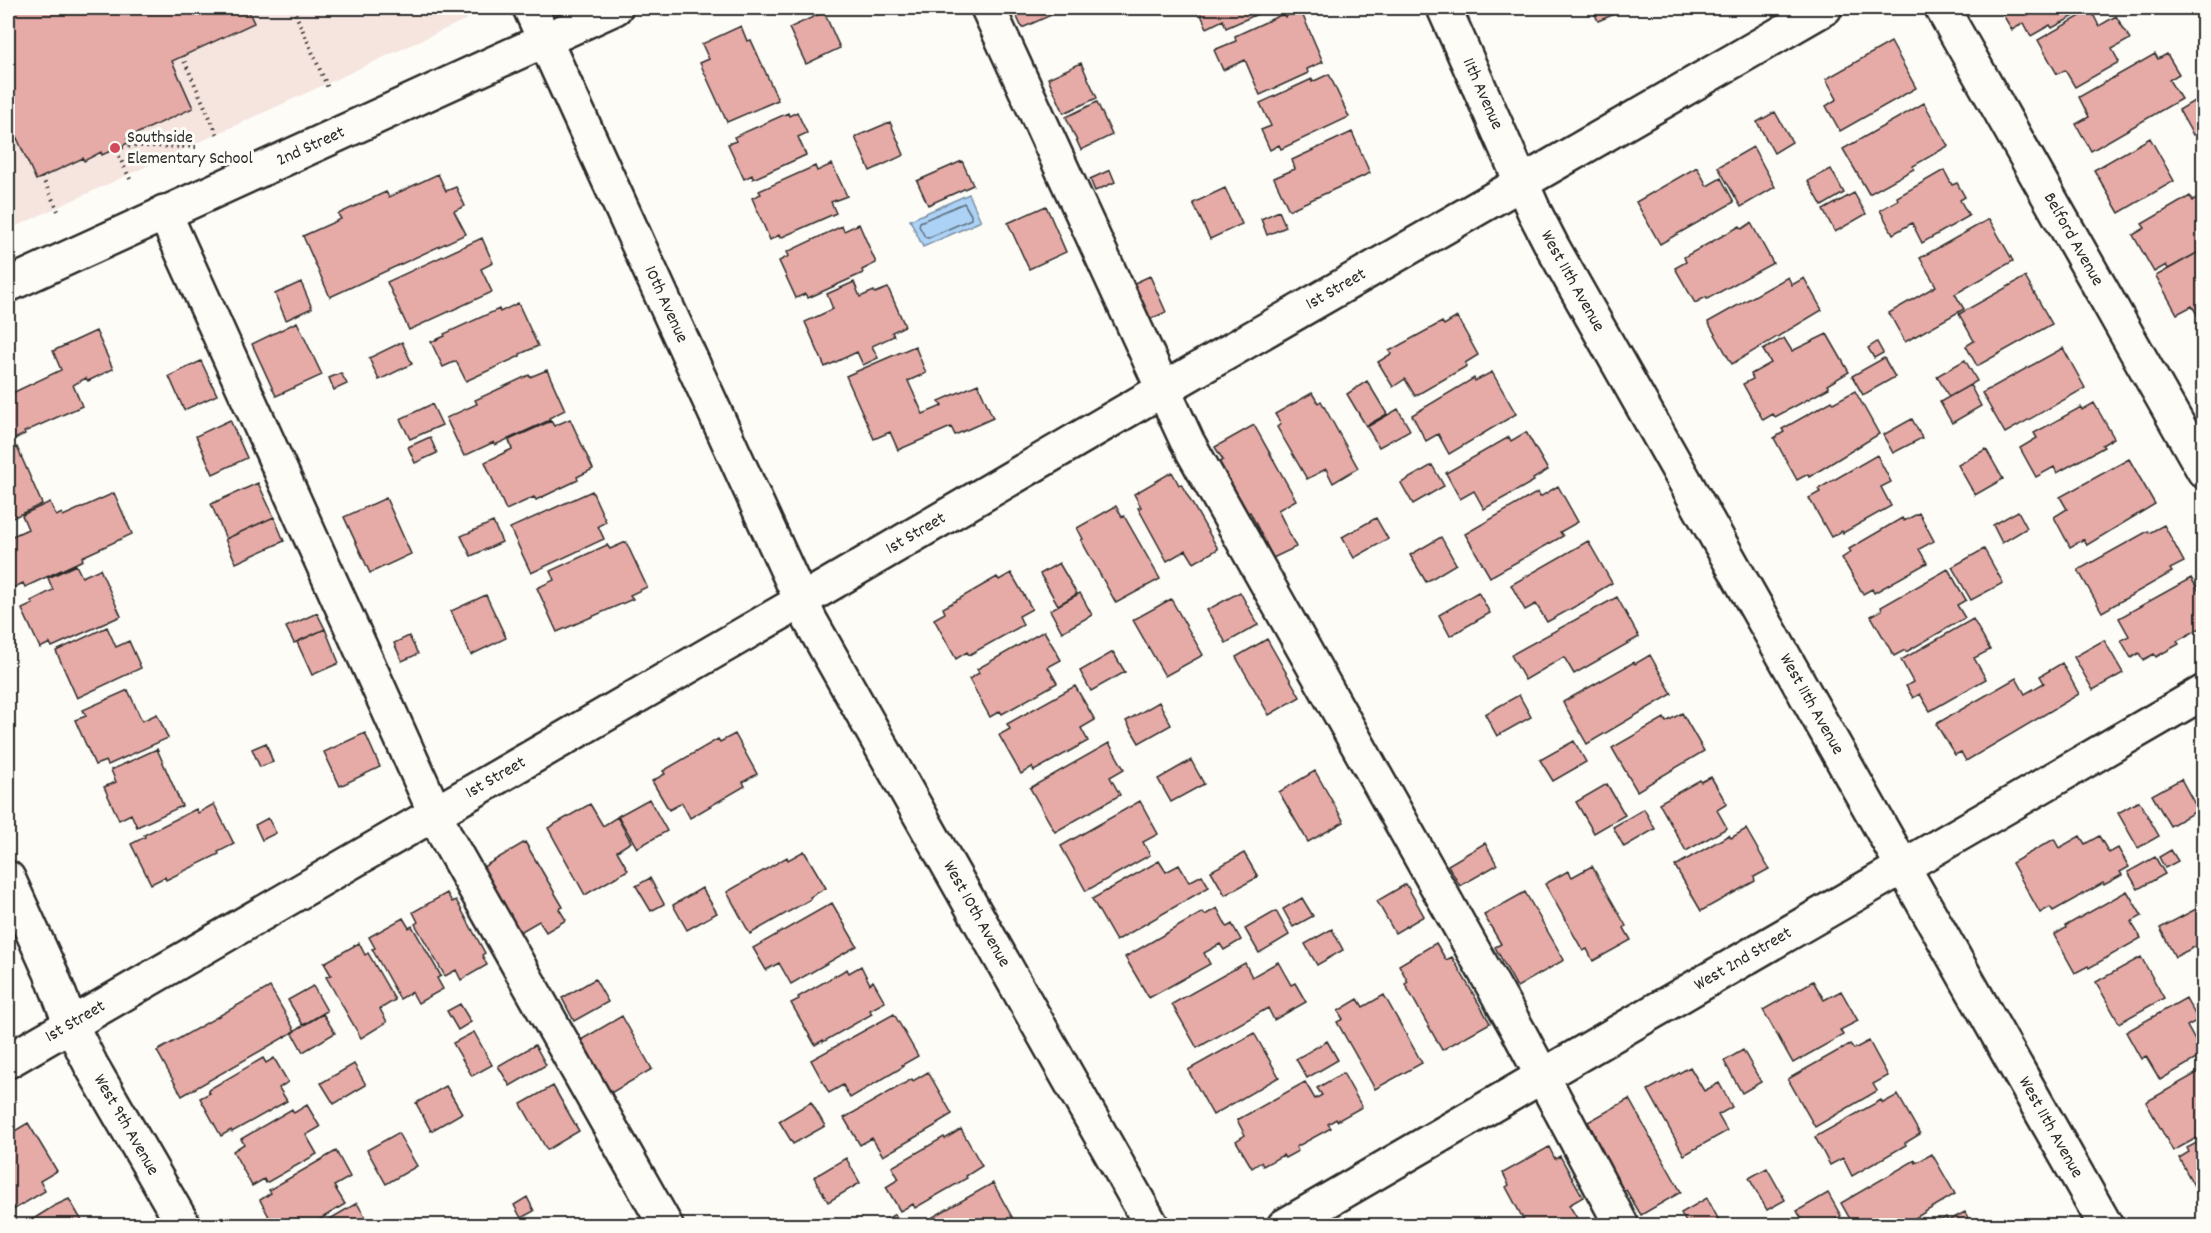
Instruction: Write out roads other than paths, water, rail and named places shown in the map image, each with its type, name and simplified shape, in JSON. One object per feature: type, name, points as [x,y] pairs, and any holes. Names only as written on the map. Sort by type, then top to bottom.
[{"type":"street","name":"10th Avenue","points":[[530,8],[801,602]]},
{"type":"street","name":"2nd Street","points":[[8,285],[615,8]]},
{"type":"street","points":[[988,8],[1187,441],[1542,1076],[1622,1226]]},
{"type":"street","name":"11th Avenue","points":[[1444,8],[1521,181]]},
{"type":"street","name":"1st Street","points":[[8,1061],[801,602],[1521,181],[1825,8]]},
{"type":"street","name":"Belford Avenue","points":[[1942,8],[2204,471]]},
{"type":"street","name":"West 11th Avenue","points":[[1521,181],[1558,257],[2106,1226]]},
{"type":"street","points":[[164,212],[435,813],[462,867],[666,1226]]},
{"type":"street","name":"West 10th Avenue","points":[[801,602],[1152,1226]]},
{"type":"street","name":"West 2nd Street","points":[[1284,1226],[2204,692]]},
{"type":"street","name":"West 9th Avenue","points":[[8,878],[51,973],[71,1025],[91,1065],[184,1226]]},
{"type":"water","points":[[969,194],[981,221],[923,247],[910,220]]},
{"type":"place","name":"Southside Elementary School","points":[[115,148]]}]
